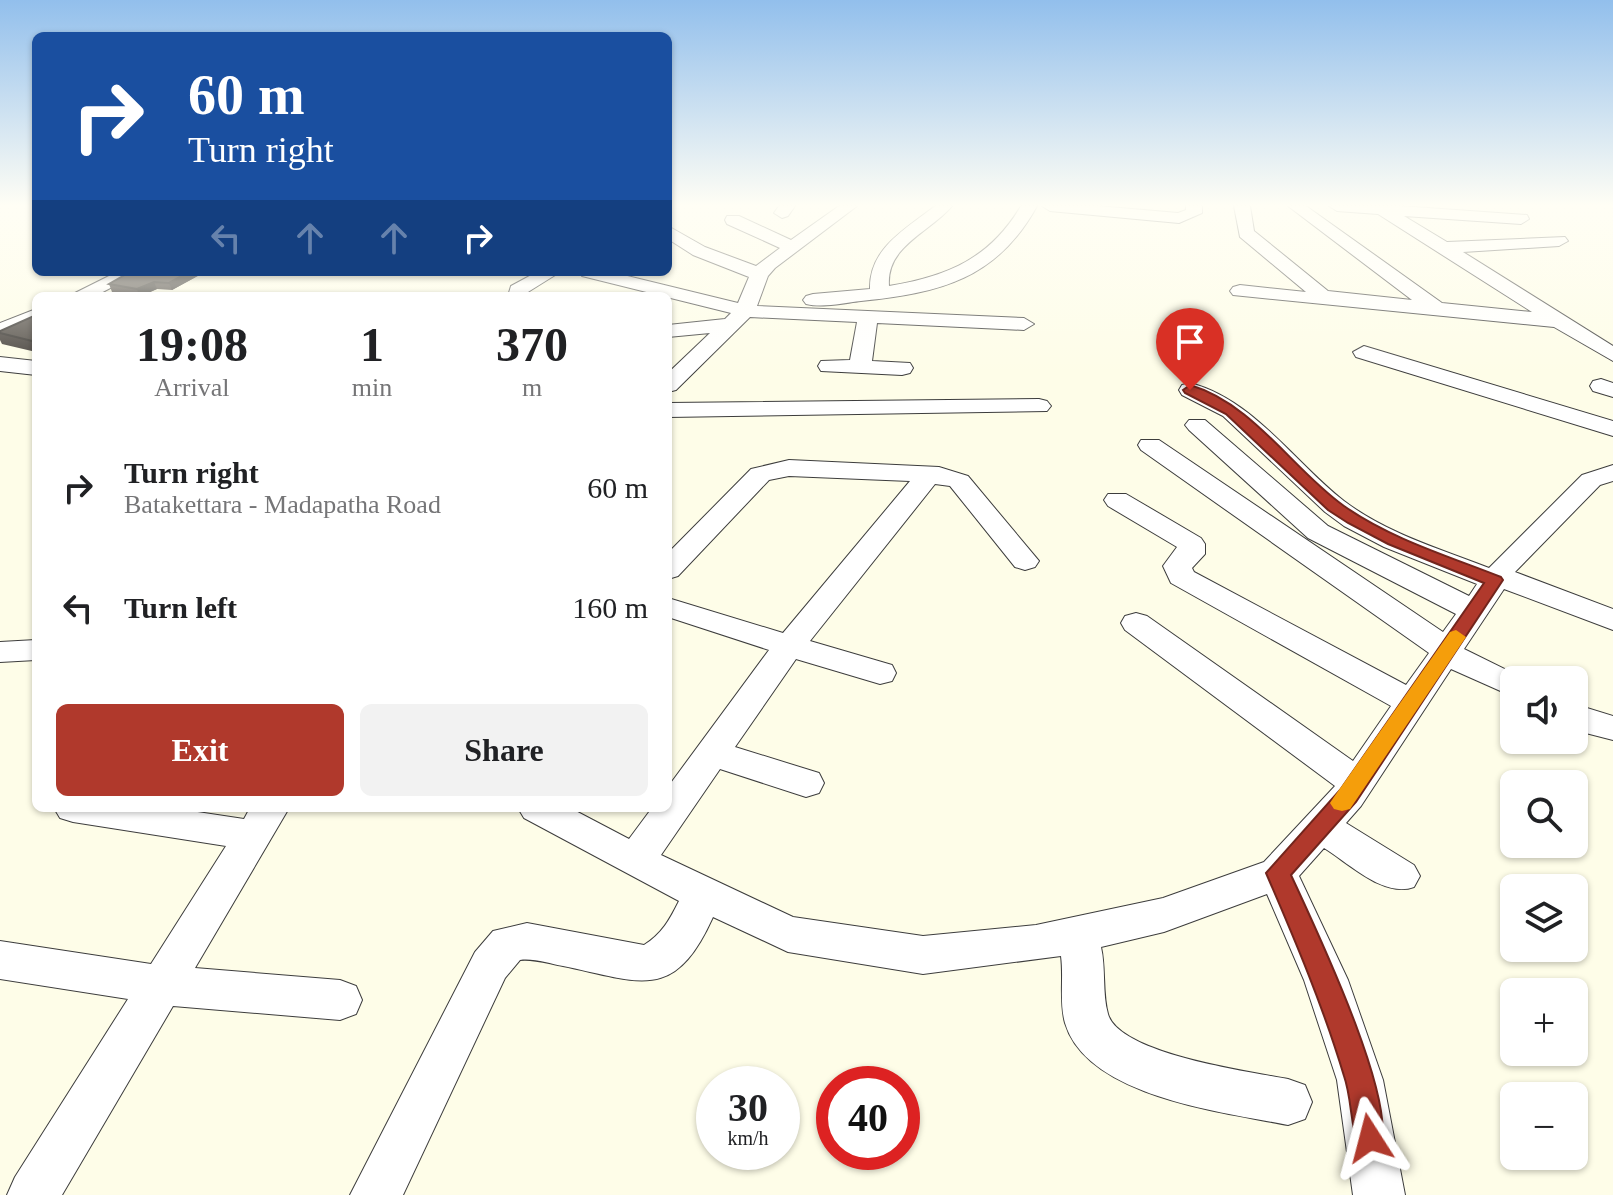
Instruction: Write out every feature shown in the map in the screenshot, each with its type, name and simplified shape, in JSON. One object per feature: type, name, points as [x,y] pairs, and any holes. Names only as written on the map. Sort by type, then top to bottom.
[{"type":"street","points":[[727,262],[759,274]]},
{"type":"street","points":[[673,375],[741,312],[759,274],[774,262]]},
{"type":"street","points":[[880,291],[882,262]]},
{"type":"street","points":[[672,330],[741,312],[951,277],[981,262]]},
{"type":"street","points":[[1281,262],[1323,296]]},
{"type":"street","points":[[1373,262],[1437,308]]},
{"type":"street","points":[[1464,262],[1613,355]]},
{"type":"street","points":[[88,292],[123,276]]},
{"type":"street","points":[[518,292],[544,276]]},
{"type":"street","points":[[604,276],[665,292]]},
{"type":"street","points":[[1240,291],[1303,298],[1323,296],[1557,321]]},
{"type":"street","points":[[672,294],[741,312],[1024,324]]},
{"type":"street","points":[[860,367],[868,317]]},
{"type":"street","points":[[0,323],[29,318]]},
{"type":"street","points":[[0,331],[29,318]]},
{"type":"street","points":[[1364,352],[1613,429]]},
{"type":"street","points":[[0,364],[32,368]]},
{"type":"street","points":[[829,366],[902,368]]},
{"type":"street","points":[[1190,390],[1231,411],[1334,506],[1354,520],[1489,589]]},
{"type":"street","points":[[672,410],[1039,406]]},
{"type":"street","points":[[1197,425],[1318,532],[1489,589],[1613,620]]},
{"type":"street","points":[[1150,445],[1446,652],[1500,679]]},
{"type":"street","points":[[672,566],[760,474],[789,468],[939,475],[959,481],[1025,561]]},
{"type":"street","points":[[544,812],[635,861],[788,934],[923,955],[1036,943],[1164,915],[1278,873],[1357,783],[1489,589],[1591,480],[1613,473]]},
{"type":"street","points":[[672,809],[789,646],[926,479],[939,475]]},
{"type":"street","points":[[1117,500],[1191,544],[1191,554],[1177,566],[1181,577],[1411,702]]},
{"type":"street","points":[[672,608],[880,673]]},
{"type":"street","points":[[1136,623],[1357,783]]},
{"type":"street","points":[[0,652],[32,650]]},
{"type":"street","points":[[1588,723],[1613,728]]},
{"type":"street","points":[[712,753],[806,783]]},
{"type":"street","points":[[33,1195],[261,822],[127,812]]},
{"type":"street","points":[[635,861],[670,812]]},
{"type":"street","points":[[1321,826],[1400,876]]},
{"type":"street","points":[[1278,873],[1326,980],[1360,1080],[1379,1195]]},
{"type":"street","points":[[376,1195],[490,965],[508,944],[527,941],[645,964],[663,959],[676,948],[703,893]]},
{"type":"street","points":[[1077,934],[1084,968],[1088,1025],[1102,1046],[1122,1060],[1193,1082],[1288,1102]]},
{"type":"street","points":[[0,960],[160,985],[340,1000]]},
{"type":"building","points":[[123,276],[182,276],[169,283],[154,282],[137,289],[109,284]]},
{"type":"building","points":[[32,317],[32,341],[0,331]]},
{"type":"slow traffic","points":[[1342,803],[1456,637]]},
{"type":"route","points":[[1190,390],[1231,411],[1334,506],[1354,520],[1394,541],[1494,580],[1348,796],[1278,873],[1326,980],[1360,1080],[1370,1138]]}]
